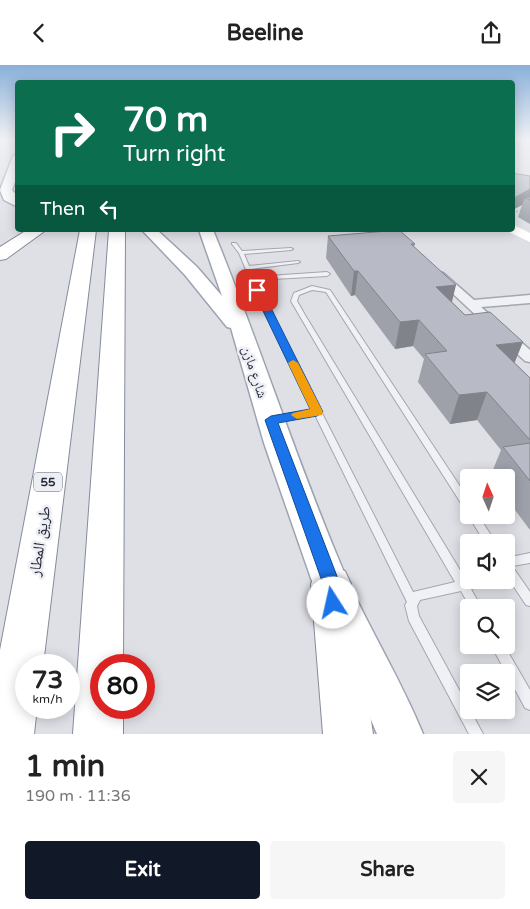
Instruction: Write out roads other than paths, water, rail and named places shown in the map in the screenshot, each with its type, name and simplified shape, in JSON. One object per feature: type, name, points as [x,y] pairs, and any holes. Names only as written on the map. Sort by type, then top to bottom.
[{"type":"highway","points":[[0,255],[35,232]]},
{"type":"highway","name":"طريق المطار","points":[[9,734],[88,232]]},
{"type":"highway","points":[[98,734],[116,232]]},
{"type":"highway","points":[[331,584],[348,734]]},
{"type":"main road","points":[[11,171],[6,190],[8,197],[15,201]]},
{"type":"main road","name":"شارع مازن","points":[[151,232],[191,271],[242,333],[271,420],[331,584],[400,734]]},
{"type":"main road","points":[[207,232],[242,333]]},
{"type":"street","points":[[515,230],[530,238]]},
{"type":"street","points":[[430,267],[530,357]]},
{"type":"street","points":[[471,305],[530,299]]},
{"type":"lane","points":[[234,244],[241,253],[262,301],[412,601],[411,613],[476,734]]},
{"type":"lane","points":[[241,253],[292,249]]},
{"type":"lane","points":[[248,268],[298,262]]},
{"type":"lane","points":[[253,279],[326,274]]},
{"type":"lane","points":[[460,494],[328,291],[312,288],[296,294],[294,301],[302,315],[460,579]]},
{"type":"lane","points":[[271,420],[317,412]]},
{"type":"lane","points":[[515,562],[530,558]]},
{"type":"lane","points":[[515,578],[530,601]]},
{"type":"lane","points":[[412,601],[418,596],[460,587]]},
{"type":"lane","points":[[502,654],[530,703]]}]
